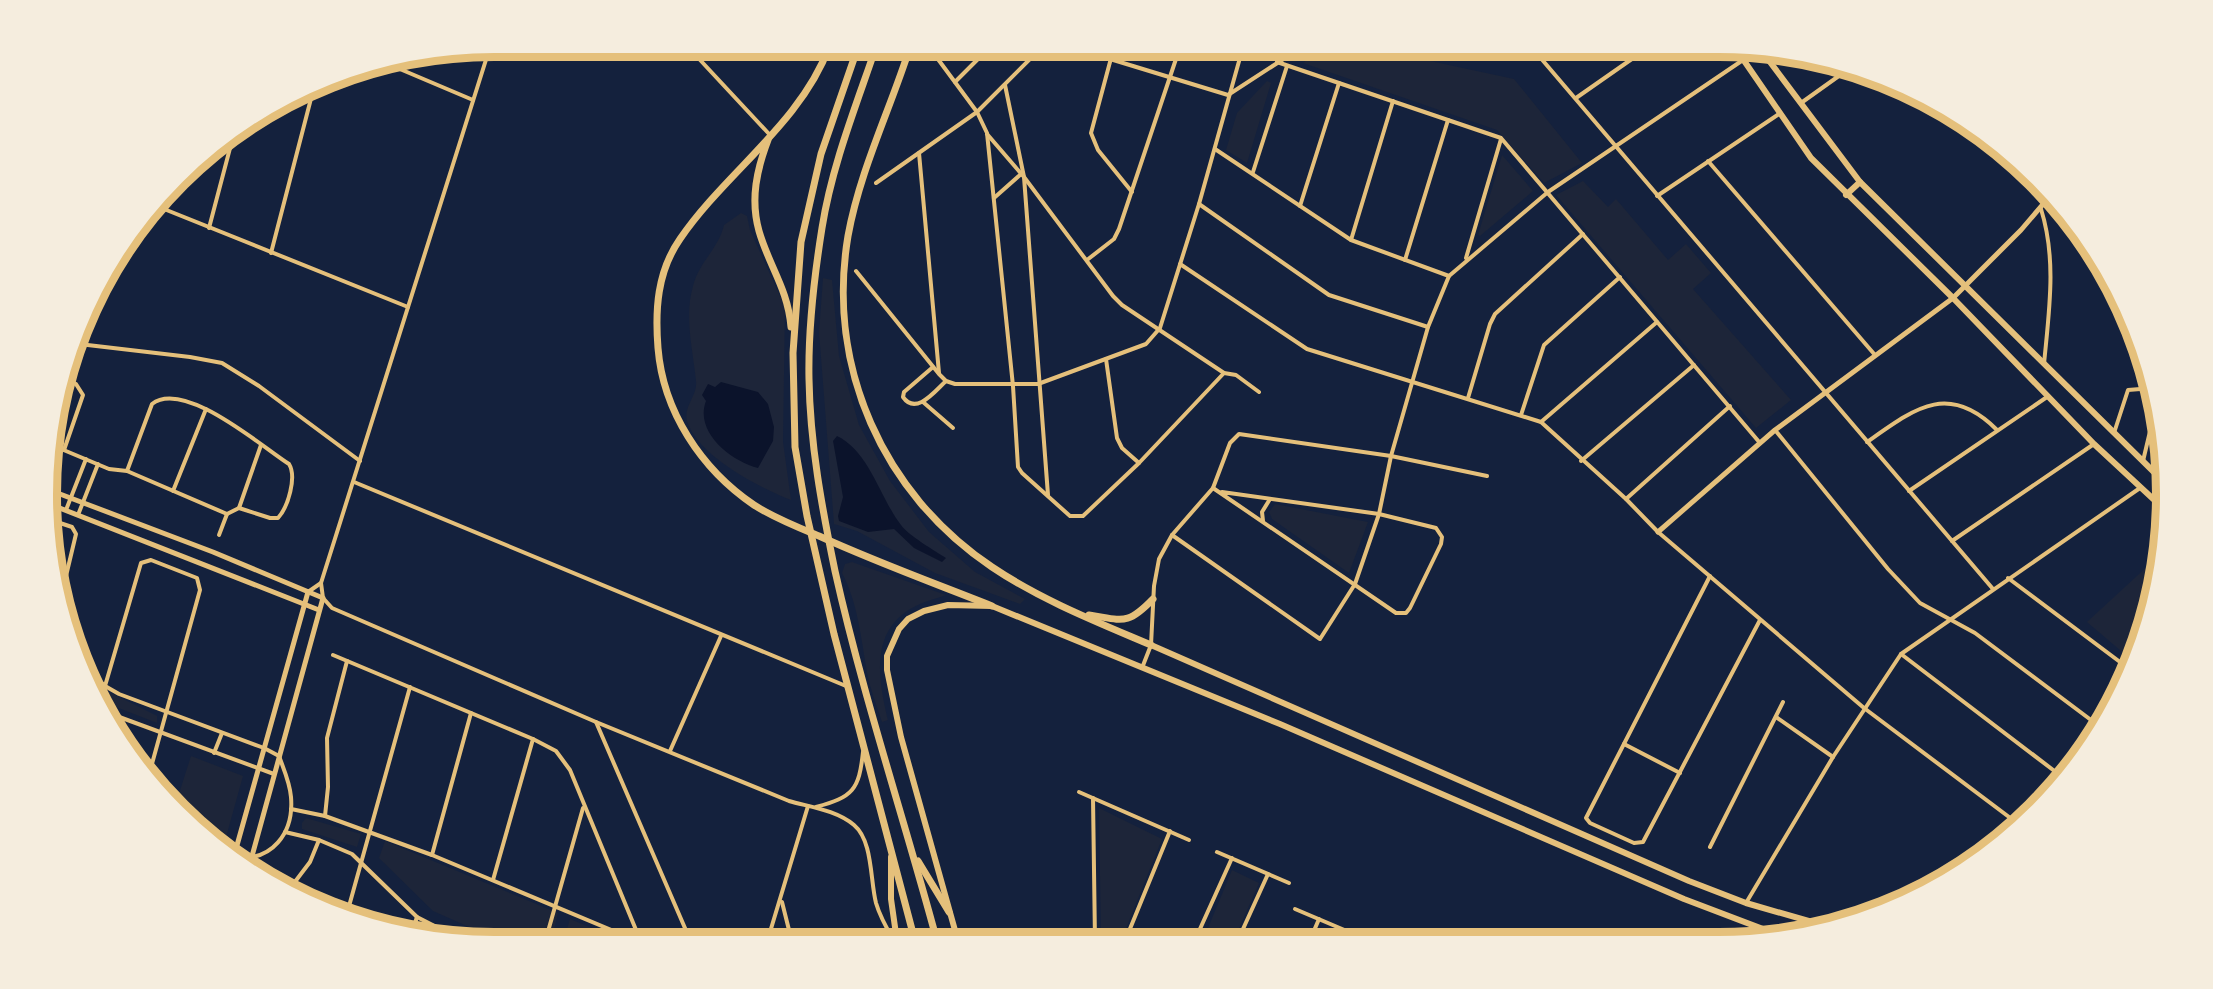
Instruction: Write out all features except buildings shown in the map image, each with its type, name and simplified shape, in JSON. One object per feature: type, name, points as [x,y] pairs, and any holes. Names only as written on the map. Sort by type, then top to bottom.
[{"type":"highway","points":[[824,57],[814,78],[770,135],[704,208],[668,259],[659,288],[657,331],[665,388],[677,419],[693,446],[709,464],[747,498],[783,520],[992,606]]},
{"type":"highway","points":[[793,353],[801,242],[810,197],[821,154],[854,57]]},
{"type":"highway","points":[[872,57],[846,130],[822,226],[809,340],[813,444],[822,512],[866,699],[914,854],[935,932]]},
{"type":"highway","points":[[901,76],[903,57]]},
{"type":"highway","points":[[907,57],[866,169],[848,237],[843,306],[846,345],[854,380],[877,435],[898,475],[921,507],[991,566],[1078,614],[1150,645]]},
{"type":"highway","points":[[770,135],[756,178],[755,207],[759,230],[789,304],[793,353],[795,447],[801,486],[863,747],[913,932]]},
{"type":"highway","points":[[1078,614],[1125,621],[1139,613],[1153,599]]},
{"type":"highway","points":[[914,854],[949,912]]},
{"type":"main road","points":[[1743,60],[1810,158],[1953,298],[2094,444],[2156,502]]},
{"type":"main road","points":[[1769,60],[1860,182],[2155,474]]},
{"type":"main road","points":[[1846,195],[1860,182]]},
{"type":"main road","points":[[955,932],[899,727],[887,670],[887,656],[899,629],[908,619],[924,611],[948,605],[992,606],[1280,724],[1684,898],[1764,929]]},
{"type":"main road","points":[[1150,645],[1746,903],[1812,922]]},
{"type":"main road","points":[[891,853],[891,899],[895,932]]},
{"type":"street","points":[[252,859],[323,598],[321,583],[487,57]]},
{"type":"street","points":[[698,57],[770,135]]},
{"type":"street","points":[[936,57],[976,112],[987,134],[1122,305],[1160,328],[1224,373],[1236,375],[1259,392]]},
{"type":"street","points":[[955,82],[979,57]]},
{"type":"street","points":[[876,183],[976,112],[1032,57]]},
{"type":"street","points":[[1106,57],[1228,95]]},
{"type":"street","points":[[1087,260],[1114,239],[1176,57]]},
{"type":"street","points":[[856,272],[946,381],[1013,386],[1038,384],[1146,344],[1160,328],[1199,204],[1240,57]]},
{"type":"street","points":[[1228,95],[1285,57]]},
{"type":"street","points":[[1542,57],[1657,196],[1993,589]]},
{"type":"street","points":[[1575,98],[1633,57]]},
{"type":"street","points":[[1110,59],[1090,133],[1098,150],[1132,192]]},
{"type":"street","points":[[1172,535],[1320,639],[1355,584],[1379,514],[1391,456],[1428,327],[1449,276],[1466,259],[1548,192],[1743,60]]},
{"type":"street","points":[[1277,62],[1501,138],[1760,443]]},
{"type":"street","points":[[1253,172],[1287,66]]},
{"type":"street","points":[[398,68],[473,100]]},
{"type":"street","points":[[1801,103],[1841,75]]},
{"type":"street","points":[[1300,206],[1339,83]]},
{"type":"street","points":[[1005,85],[1022,176],[1048,496]]},
{"type":"street","points":[[271,253],[311,97]]},
{"type":"street","points":[[1351,240],[1393,101]]},
{"type":"street","points":[[1657,196],[1779,114]]},
{"type":"street","points":[[1405,260],[1448,120]]},
{"type":"street","points":[[987,134],[1013,386],[1018,467],[1022,473],[1070,516],[1079,518],[1139,463],[1224,373]]},
{"type":"street","points":[[1466,259],[1501,138]]},
{"type":"street","points":[[209,228],[231,145]]},
{"type":"street","points":[[1215,149],[1253,172],[1351,240],[1449,276]]},
{"type":"street","points":[[920,153],[939,374]]},
{"type":"street","points":[[1708,161],[1875,356]]},
{"type":"street","points":[[994,198],[1022,176]]},
{"type":"street","points":[[1658,531],[1775,430],[1953,298],[2045,203]]},
{"type":"street","points":[[1199,204],[1329,295],[1428,327]]},
{"type":"street","points":[[2041,208],[2050,237],[2052,260],[2044,364]]},
{"type":"street","points":[[164,209],[408,307]]},
{"type":"street","points":[[1468,399],[1495,314],[1583,234]]},
{"type":"street","points":[[1180,264],[1307,349],[1541,422],[1658,531],[1864,708],[2012,819]]},
{"type":"street","points":[[1521,415],[1544,345],[1620,277]]},
{"type":"street","points":[[1541,422],[1657,322]]},
{"type":"street","points":[[84,345],[222,363],[259,386],[360,461]]},
{"type":"street","points":[[1106,359],[1118,438],[1122,448],[1139,463]]},
{"type":"street","points":[[1581,461],[1694,365]]},
{"type":"street","points":[[933,367],[903,394],[909,404],[923,402],[946,381]]},
{"type":"street","points":[[64,450],[83,395],[76,384],[72,382]]},
{"type":"street","points":[[2114,433],[2128,390],[2143,389]]},
{"type":"street","points":[[1909,491],[2047,397]]},
{"type":"street","points":[[128,471],[152,404],[158,400],[171,398],[206,409],[261,445],[292,469],[292,481],[283,512],[278,518],[270,519],[239,508]]},
{"type":"street","points":[[923,402],[953,428]]},
{"type":"street","points":[[1867,442],[1911,411],[1928,405],[1948,404],[1966,407],[1980,413],[1997,430]]},
{"type":"street","points":[[1626,499],[1730,406]]},
{"type":"street","points":[[173,491],[206,409]]},
{"type":"street","points":[[2142,462],[2151,427]]},
{"type":"street","points":[[1775,430],[1908,592],[1934,613],[1975,633],[2092,721]]},
{"type":"street","points":[[1142,669],[1150,645],[1153,599],[1159,559],[1172,535],[1213,488],[1230,443],[1239,434],[1391,456],[1488,476]]},
{"type":"street","points":[[1952,542],[2094,444]]},
{"type":"street","points":[[219,535],[227,514],[239,508],[261,445]]},
{"type":"street","points":[[60,448],[98,464],[128,471],[227,514]]},
{"type":"street","points":[[66,510],[86,459]]},
{"type":"street","points":[[78,515],[98,464]]},
{"type":"street","points":[[354,482],[721,636],[849,687]]},
{"type":"street","points":[[1213,488],[1222,492],[1396,614],[1406,613],[1410,608],[1441,544],[1442,537],[1436,528],[1379,514],[1222,492]]},
{"type":"street","points":[[1746,903],[1833,757],[1900,654],[2140,488]]},
{"type":"street","points":[[57,493],[213,552],[323,598],[332,608],[596,722],[789,801],[815,807],[846,820],[855,825],[862,836],[877,904],[891,932]]},
{"type":"street","points":[[1263,521],[1262,512],[1270,499]]},
{"type":"street","points":[[57,507],[319,610],[332,608]]},
{"type":"street","points":[[58,522],[72,527],[76,534],[65,580]]},
{"type":"street","points":[[105,686],[141,563],[151,560],[194,576],[199,582],[200,590],[151,766]]},
{"type":"street","points":[[1710,576],[1586,818],[1590,823],[1634,843],[1643,842],[1760,620]]},
{"type":"street","points":[[2008,578],[2122,664]]},
{"type":"street","points":[[236,848],[304,603],[308,592],[321,583]]},
{"type":"street","points":[[670,751],[721,636]]},
{"type":"street","points":[[1900,654],[2056,772]]},
{"type":"street","points":[[333,655],[532,739],[561,755],[570,770],[637,932]]},
{"type":"street","points":[[325,816],[328,788],[326,745],[347,661]]},
{"type":"street","points":[[98,680],[105,686],[167,713],[264,748],[279,756],[289,786],[291,809],[285,832],[270,850],[252,859]]},
{"type":"street","points":[[349,907],[410,687]]},
{"type":"street","points":[[1710,847],[1783,702]]},
{"type":"street","points":[[432,855],[471,713]]},
{"type":"street","points":[[118,717],[274,774]]},
{"type":"street","points":[[1776,717],[1833,757]]},
{"type":"street","points":[[596,722],[687,932]]},
{"type":"street","points":[[214,753],[222,733]]},
{"type":"street","points":[[493,880],[532,739]]},
{"type":"street","points":[[1624,744],[1680,772]]},
{"type":"street","points":[[815,807],[839,800],[854,790],[861,772],[863,747]]},
{"type":"street","points":[[1079,792],[1189,840]]},
{"type":"street","points":[[1093,798],[1095,932]]},
{"type":"street","points":[[548,932],[584,806]]},
{"type":"street","points":[[771,932],[782,900],[808,806]]},
{"type":"street","points":[[291,809],[325,816],[432,855],[616,932]]},
{"type":"street","points":[[1129,932],[1170,831]]},
{"type":"street","points":[[285,832],[319,840],[361,861],[417,917],[439,928]]},
{"type":"street","points":[[294,883],[310,862],[319,840]]},
{"type":"street","points":[[1217,852],[1289,883]]},
{"type":"street","points":[[1200,932],[1232,858]]},
{"type":"street","points":[[1242,932],[1268,874]]},
{"type":"street","points":[[782,900],[790,932]]},
{"type":"street","points":[[1295,909],[1348,932]]},
{"type":"street","points":[[414,925],[417,917]]},
{"type":"street","points":[[1314,932],[1319,920]]},
{"type":"shaded area","points":[[1310,57],[1412,57],[1514,79],[1582,163],[1544,183],[1497,130],[1303,63]]},
{"type":"shaded area","points":[[1267,81],[1271,83],[1247,163],[1226,150],[1237,113]]},
{"type":"shaded area","points":[[1502,155],[1533,191],[1480,236],[1478,235]]},
{"type":"shaded area","points":[[1583,181],[1608,207],[1616,199],[1668,260],[1686,244],[1711,273],[1693,289],[1791,400],[1756,428],[1556,195]]},
{"type":"shaded area","points":[[741,213],[747,216],[750,230],[785,307],[783,442],[791,500],[746,479],[716,458],[693,434],[686,416],[696,386],[689,322],[693,286],[718,241],[724,225]]},
{"type":"shaded area","points":[[823,278],[832,280],[839,356],[859,425],[890,481],[929,532],[975,572],[1025,599],[1020,604],[935,573],[857,531],[834,524],[819,332]]},
{"type":"shaded area","points":[[721,382],[758,392],[768,404],[774,427],[773,441],[758,468],[737,459],[717,444],[705,424],[706,401],[702,395],[708,384],[715,387]]},
{"type":"shaded area","points":[[837,436],[858,452],[904,529],[946,558],[942,562],[914,548],[894,529],[868,532],[839,521],[838,516],[843,497],[833,441]]},
{"type":"shaded area","points":[[1275,504],[1368,522],[1349,573],[1272,519],[1269,512]]},
{"type":"shaded area","points":[[852,562],[946,595],[912,608],[898,618],[889,630],[880,658],[880,674],[888,720],[882,722],[868,678],[852,596],[842,573],[845,564]]},
{"type":"shaded area","points":[[2150,564],[2141,608],[2126,655],[2087,622]]},
{"type":"shaded area","points":[[102,689],[157,716],[157,723],[112,705]]},
{"type":"shaded area","points":[[191,756],[243,776],[225,840],[178,796]]},
{"type":"shaded area","points":[[1099,808],[1162,839],[1125,932],[1101,932]]},
{"type":"shaded area","points":[[306,818],[361,834],[357,847],[302,829],[302,823]]},
{"type":"shaded area","points":[[385,841],[558,913],[553,932],[479,931],[433,911],[379,858]]},
{"type":"shaded area","points":[[1232,870],[1259,883],[1238,932],[1206,932]]},
{"type":"shaded area","points":[[570,919],[602,932],[566,932]]}]
